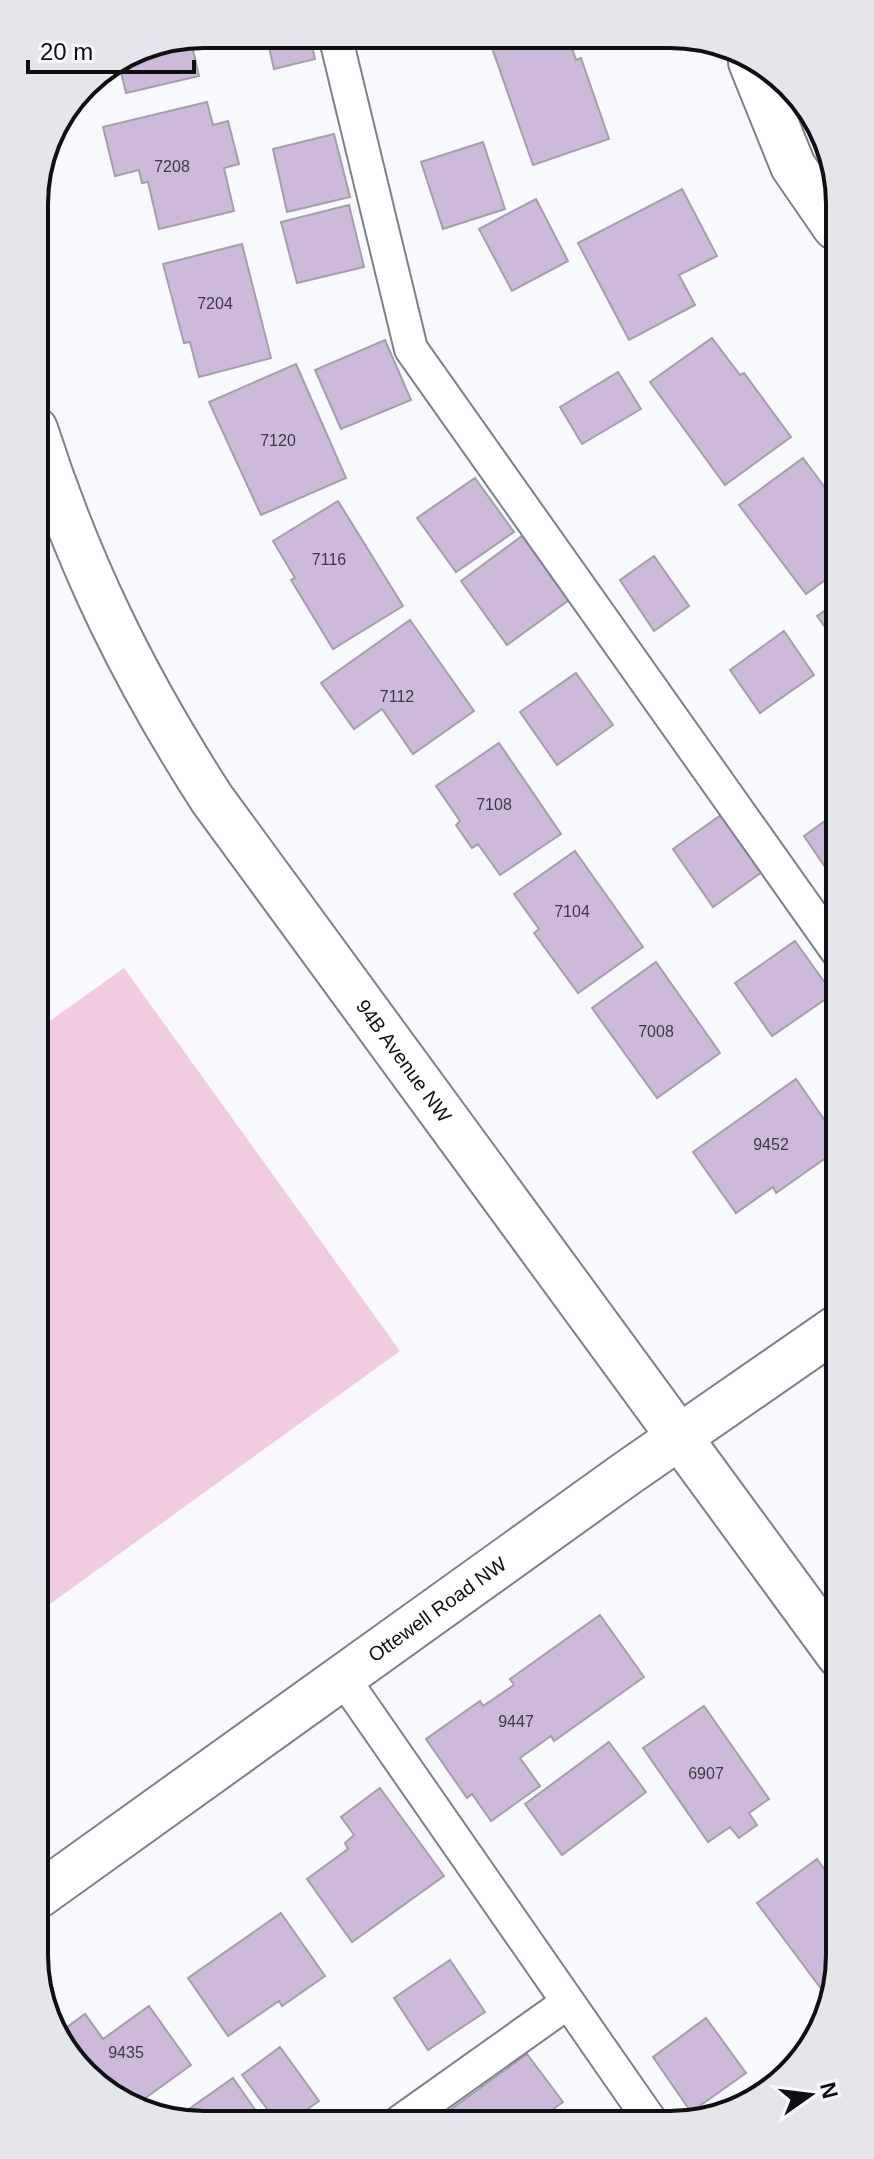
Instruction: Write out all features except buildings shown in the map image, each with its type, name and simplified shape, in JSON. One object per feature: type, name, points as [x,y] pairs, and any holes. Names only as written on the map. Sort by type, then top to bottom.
[{"type":"street","points":[[756,73],[793,166],[826,214]]},
{"type":"street","name":"94B Avenue NW","points":[[48,469],[94,590],[173,738],[204,787],[682,1436],[826,1637]]},
{"type":"street","name":"Ottewell Road NW","points":[[48,1889],[826,1335]]},
{"type":"lane","points":[[338,48],[411,349],[826,935]]},
{"type":"lane","points":[[343,1678],[644,2111]]},
{"type":"lane","points":[[415,2111],[567,2003]]},
{"type":"shaded area","points":[[124,968],[400,1351],[48,1605],[48,1022]]}]
